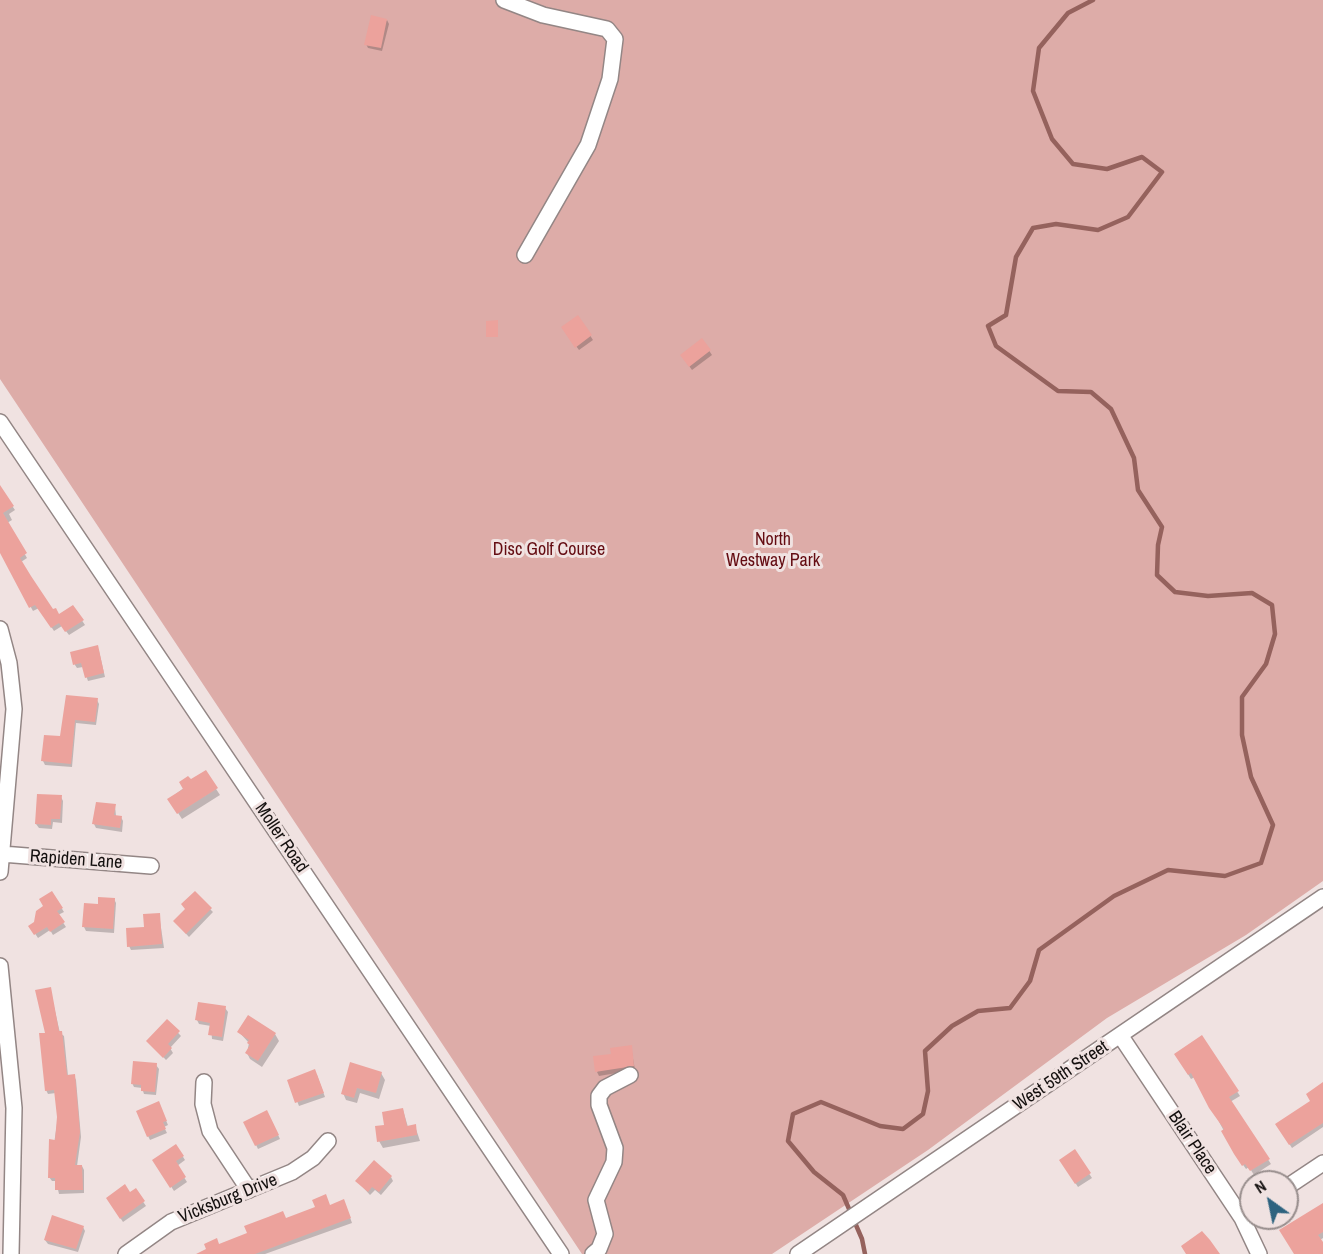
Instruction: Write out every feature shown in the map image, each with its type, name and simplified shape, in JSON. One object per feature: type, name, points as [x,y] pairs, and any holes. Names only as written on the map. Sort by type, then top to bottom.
[{"type":"street","points":[[504,0],[543,15],[607,29],[615,39],[610,79],[588,145],[525,255]]},
{"type":"street","name":"Moller Road","points":[[0,422],[561,1254]]},
{"type":"street","points":[[0,629],[9,663],[14,709],[0,872]]},
{"type":"street","name":"Rapiden Lane","points":[[2,854],[151,866]]},
{"type":"street","name":"West 59th Street","points":[[798,1254],[1323,897]]},
{"type":"street","points":[[0,966],[14,1108],[11,1254]]},
{"type":"street","name":"Blair Place","points":[[1120,1035],[1239,1205]]},
{"type":"street","points":[[593,1254],[599,1249],[605,1234],[596,1200],[614,1162],[615,1148],[599,1105],[599,1096],[605,1088],[630,1075]]},
{"type":"street","points":[[204,1082],[203,1104],[210,1131],[249,1190]]},
{"type":"street","name":"Vicksburg Drive","points":[[126,1254],[171,1222],[292,1172],[313,1158],[328,1141]]},
{"type":"street","points":[[1299,1179],[1323,1163]]},
{"type":"street","name":"Blair Place","points":[[1251,1230],[1258,1254]]},
{"type":"green space","name":"North Westway Park","points":[[0,0],[1323,0],[1323,881],[1246,935],[1107,1018],[928,1150],[772,1254],[582,1254],[0,379]]},
{"type":"building","points":[[371,15],[387,19],[381,48],[364,45]]},
{"type":"building","points":[[578,315],[592,335],[575,348],[561,327]]},
{"type":"building","points":[[498,320],[498,337],[486,337],[486,321]]},
{"type":"building","points":[[702,338],[711,350],[689,367],[680,355]]},
{"type":"building","points":[[0,485],[14,506],[3,513],[27,553],[20,558],[31,576],[53,609],[56,608],[59,614],[73,605],[84,620],[65,632],[59,623],[51,628],[35,605],[29,608],[0,553]]},
{"type":"building","points":[[98,645],[104,673],[85,678],[81,663],[73,665],[70,652]]},
{"type":"building","points":[[66,695],[98,698],[95,722],[75,720],[71,764],[41,761],[44,735],[60,736]]},
{"type":"building","points":[[206,770],[218,788],[177,814],[167,799],[183,789],[179,782],[188,776],[191,779]]},
{"type":"building","points":[[37,794],[62,795],[60,819],[51,819],[51,825],[35,824]]},
{"type":"building","points":[[96,802],[116,804],[114,815],[122,816],[120,828],[92,824]]},
{"type":"building","points":[[52,891],[63,908],[57,911],[65,922],[50,932],[47,927],[34,935],[28,926],[34,922],[36,911],[43,906],[39,899]]},
{"type":"building","points":[[195,891],[212,908],[186,934],[173,921],[185,909],[181,904]]},
{"type":"building","points":[[98,897],[115,898],[113,929],[82,927],[84,903],[98,904]]},
{"type":"building","points":[[160,913],[162,944],[127,947],[126,928],[144,927],[143,914]]},
{"type":"building","points":[[51,987],[59,1031],[62,1031],[67,1075],[75,1074],[80,1132],[75,1165],[82,1165],[83,1190],[55,1190],[55,1178],[48,1178],[49,1139],[55,1140],[57,1117],[54,1090],[45,1091],[39,1033],[45,1033],[35,990]]},
{"type":"building","points":[[198,1002],[226,1006],[222,1037],[208,1035],[210,1023],[195,1020]]},
{"type":"building","points":[[248,1015],[276,1033],[258,1061],[245,1053],[250,1045],[247,1043],[249,1040],[237,1032]]},
{"type":"building","points":[[167,1019],[180,1031],[168,1044],[172,1048],[163,1058],[146,1041]]},
{"type":"building","points":[[1202,1035],[1239,1091],[1229,1097],[1270,1159],[1252,1170],[1245,1164],[1242,1166],[1221,1131],[1224,1129],[1209,1108],[1191,1073],[1188,1075],[1174,1054]]},
{"type":"building","points":[[632,1045],[634,1066],[595,1072],[593,1056],[611,1054],[610,1048]]},
{"type":"building","points":[[133,1061],[157,1063],[155,1092],[141,1091],[141,1085],[131,1084]]},
{"type":"building","points":[[350,1062],[382,1072],[376,1093],[357,1088],[354,1098],[341,1094]]},
{"type":"building","points":[[315,1069],[324,1093],[295,1103],[287,1080]]},
{"type":"building","points":[[1323,1082],[1323,1123],[1289,1145],[1275,1124],[1310,1101],[1306,1094]]},
{"type":"building","points":[[159,1101],[167,1121],[163,1122],[166,1129],[147,1137],[136,1111]]},
{"type":"building","points":[[403,1108],[407,1126],[416,1124],[417,1135],[377,1142],[375,1126],[384,1125],[382,1112]]},
{"type":"building","points":[[267,1110],[279,1135],[255,1146],[243,1122]]},
{"type":"building","points":[[176,1144],[184,1156],[176,1161],[186,1177],[170,1188],[152,1160]]},
{"type":"building","points":[[1075,1149],[1091,1173],[1075,1184],[1059,1160]]},
{"type":"building","points":[[374,1160],[392,1176],[379,1192],[372,1187],[368,1192],[355,1181]]},
{"type":"building","points":[[125,1184],[130,1192],[136,1188],[145,1201],[120,1219],[106,1198]]},
{"type":"building","points":[[326,1194],[330,1205],[344,1199],[351,1218],[255,1254],[196,1254],[206,1249],[204,1244],[217,1238],[219,1244],[247,1233],[244,1226],[283,1211],[286,1218],[315,1207],[312,1200]]},
{"type":"building","points":[[1323,1203],[1323,1232],[1318,1235],[1323,1242],[1323,1254],[1294,1254],[1279,1230],[1299,1230],[1299,1218]]},
{"type":"building","points":[[52,1215],[84,1226],[76,1249],[44,1240]]},
{"type":"building","points":[[1202,1231],[1220,1254],[1186,1254],[1181,1246]]},
{"type":"waterway","points":[[865,1254],[862,1239],[843,1195],[814,1172],[788,1141],[793,1114],[821,1102],[880,1126],[903,1129],[923,1114],[928,1091],[925,1051],[952,1026],[978,1011],[1010,1008],[1030,981],[1039,950],[1114,896],[1168,870],[1225,876],[1261,863],[1273,825],[1251,777],[1242,735],[1242,697],[1266,664],[1275,634],[1272,605],[1252,593],[1208,596],[1175,592],[1157,575],[1158,545],[1162,527],[1138,490],[1134,458],[1111,409],[1091,392],[1058,391],[996,346],[988,326],[1006,315],[1016,257],[1033,228],[1056,224],[1098,230],[1128,217],[1162,172],[1142,157],[1107,169],[1073,164],[1052,139],[1033,91],[1039,48],[1068,13],[1093,0]]},
{"type":"park label","name":"Disc Golf Course","points":[[549,550]]}]
